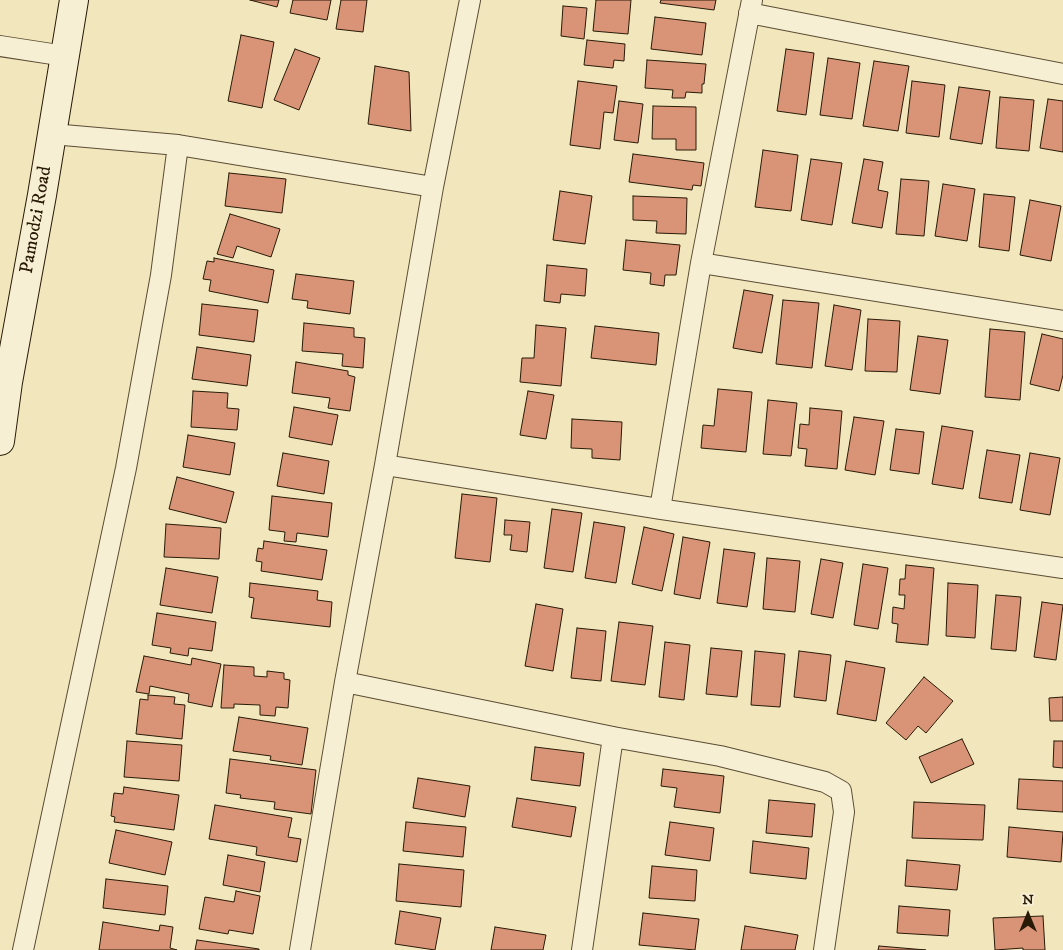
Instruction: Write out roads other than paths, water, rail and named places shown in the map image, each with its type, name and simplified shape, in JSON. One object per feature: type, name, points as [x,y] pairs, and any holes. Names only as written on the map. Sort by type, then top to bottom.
[{"type":"street","name":"Pamodzi Road","points":[[0,441],[4,382],[52,134],[74,0]]},
{"type":"street","points":[[300,950],[345,682],[433,188],[470,0]]},
{"type":"street","points":[[660,509],[701,263],[750,7],[1063,74]]},
{"type":"street","points":[[0,46],[64,56]]},
{"type":"street","points":[[52,134],[178,145],[433,188]]},
{"type":"street","points":[[23,950],[126,468],[161,275],[178,145]]},
{"type":"street","points":[[701,263],[1063,321]]},
{"type":"street","points":[[385,465],[660,509],[1063,568]]},
{"type":"street","points":[[345,682],[613,737],[720,756],[825,782],[841,791],[844,812],[824,950]]},
{"type":"street","points":[[582,950],[613,737]]}]
